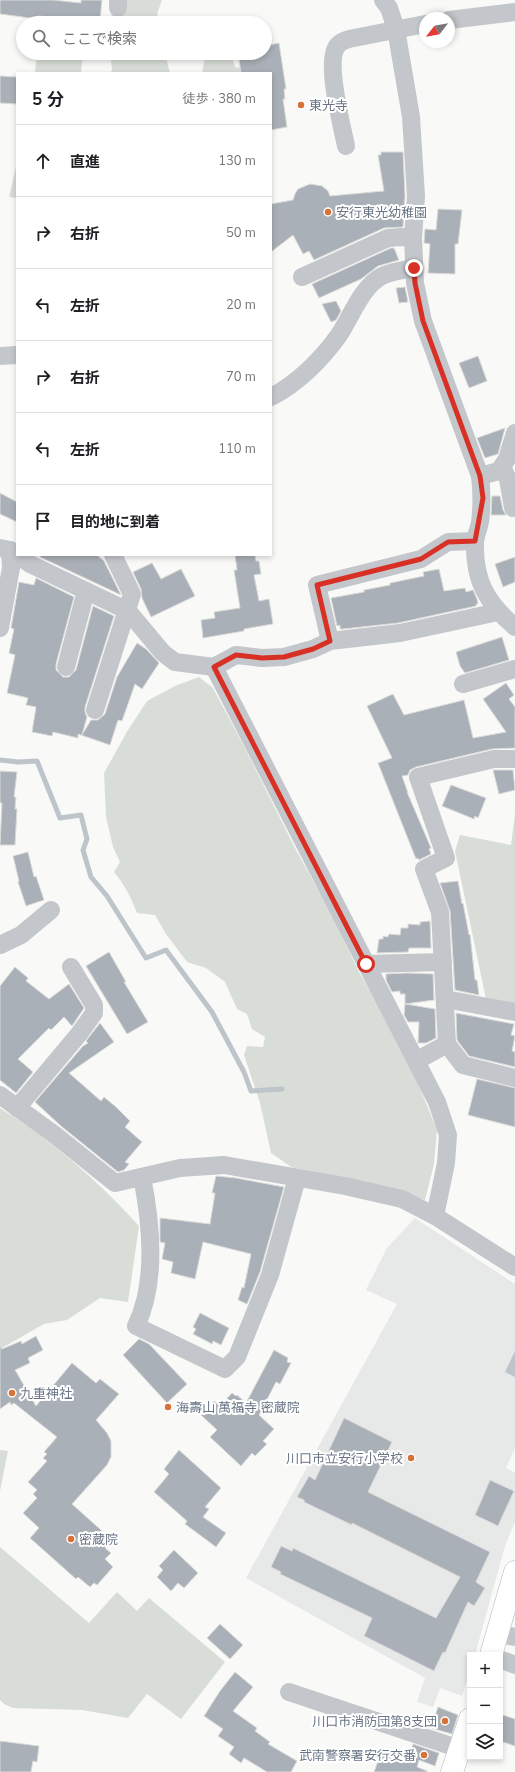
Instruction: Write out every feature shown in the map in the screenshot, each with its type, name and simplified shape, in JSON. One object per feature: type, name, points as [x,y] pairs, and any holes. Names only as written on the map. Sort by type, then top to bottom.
[{"type":"main road","points":[[493,1652],[506,1636],[515,1572]]},
{"type":"main road","points":[[452,1772],[468,1724]]},
{"type":"street","points":[[383,0],[389,8],[396,30],[411,117],[416,196],[414,238],[415,283],[423,321],[480,476],[483,498],[475,541],[476,571],[483,591],[498,612],[515,627]]},
{"type":"street","points":[[455,19],[515,12]]},
{"type":"street","points":[[346,146],[332,72],[332,58],[338,45],[349,39],[419,25]]},
{"type":"street","points":[[302,277],[388,238],[414,238]]},
{"type":"street","points":[[272,396],[304,373],[323,354],[338,335],[367,288],[381,276],[396,271],[414,268]]},
{"type":"street","points":[[0,356],[16,355]]},
{"type":"street","points":[[480,476],[499,471],[507,459],[515,433]]},
{"type":"street","points":[[502,467],[508,479],[513,508]]},
{"type":"street","points":[[330,641],[317,585],[421,559],[448,542],[475,541]]},
{"type":"street","points":[[5,549],[16,556]]},
{"type":"street","points":[[0,628],[11,568],[5,549]]},
{"type":"street","points":[[17,556],[30,564],[128,611],[163,653],[175,662],[214,667],[236,655],[262,658],[284,657],[313,649],[330,641],[400,633],[498,612]]},
{"type":"street","points":[[94,710],[128,611],[132,594],[113,556]]},
{"type":"street","points":[[66,667],[86,591]]},
{"type":"street","points":[[214,667],[437,1102],[448,1135],[446,1163],[435,1216]]},
{"type":"street","points":[[463,684],[515,669]]},
{"type":"street","points":[[515,759],[494,760],[418,777],[446,858],[424,869],[440,912],[447,1044],[463,1065],[515,1078]]},
{"type":"street","points":[[0,945],[22,935],[51,910]]},
{"type":"street","points":[[366,964],[443,962]]},
{"type":"street","points":[[17,1108],[79,1034],[94,1013],[94,1005],[71,966]]},
{"type":"street","points":[[445,999],[515,1012]]},
{"type":"street","points":[[416,1061],[447,1044]]},
{"type":"street","points":[[0,1096],[54,1135],[115,1184],[180,1168],[224,1165],[402,1199],[435,1216],[515,1267]]},
{"type":"street","points":[[142,1177],[149,1222],[149,1272],[144,1311],[136,1326],[224,1369],[237,1357],[270,1275],[297,1178]]},
{"type":"street","points":[[503,1660],[515,1665]]},
{"type":"street","points":[[289,1692],[460,1749]]},
{"type":"shaded area","points":[[111,0],[162,0],[157,16],[112,16]]},
{"type":"shaded area","points":[[36,60],[82,60],[81,72],[35,72]]},
{"type":"shaded area","points":[[167,60],[170,72],[111,72],[112,70],[111,61]]},
{"type":"shaded area","points":[[205,60],[233,60],[235,67],[242,68],[243,72],[202,72]]},
{"type":"shaded area","points":[[16,167],[16,198],[9,197]]},
{"type":"shaded area","points":[[199,677],[213,688],[295,848],[334,919],[359,972],[415,1076],[437,1130],[434,1164],[425,1200],[397,1190],[291,1167],[271,1153],[260,1103],[244,1055],[247,1046],[263,1047],[265,1037],[252,1029],[247,1014],[237,1009],[225,982],[206,968],[187,962],[166,934],[155,915],[137,913],[127,892],[114,872],[120,862],[113,847],[106,817],[104,773],[128,730],[147,701],[175,686]]},
{"type":"shaded area","points":[[515,813],[515,1004],[486,999],[455,851],[460,835],[511,845]]},
{"type":"shaded area","points":[[0,1108],[19,1120],[74,1162],[91,1177],[139,1226],[128,1302],[100,1298],[67,1320],[44,1324],[0,1349]]},
{"type":"shaded area","name":"川口市立安行小学校","points":[[415,1218],[515,1284],[515,1448],[506,1468],[515,1473],[515,1521],[505,1546],[476,1652],[467,1652],[467,1680],[462,1696],[440,1688],[433,1707],[417,1702],[425,1678],[246,1578],[397,1304],[366,1290],[387,1248]]},
{"type":"shaded area","points":[[515,1351],[515,1377],[505,1372]]},
{"type":"shaded area","points":[[0,1450],[8,1451],[0,1491]]},
{"type":"shaded area","points":[[0,1547],[89,1623],[117,1592],[137,1611],[149,1598],[225,1662],[181,1719],[147,1694],[128,1718],[82,1710],[13,1708],[4,1704],[0,1700]]},
{"type":"building","points":[[0,0],[53,0],[81,3],[81,0],[102,0],[100,16],[16,16],[0,14]]},
{"type":"building","points":[[279,43],[286,89],[284,89],[285,99],[283,99],[287,127],[272,130],[272,72],[241,72],[239,60],[272,60],[272,44]]},
{"type":"building","points":[[0,76],[16,77],[16,104],[0,103]]},
{"type":"building","points":[[381,152],[403,152],[405,196],[403,227],[384,228],[314,260],[309,251],[303,254],[293,235],[272,251],[272,204],[293,200],[298,189],[310,184],[322,186],[328,191],[330,196],[384,191],[378,155],[381,155]]},
{"type":"building","points":[[438,209],[462,210],[458,244],[455,244],[455,274],[428,273],[430,244],[424,243],[425,229],[436,230]]},
{"type":"building","points":[[391,248],[394,248],[399,260],[378,266],[361,279],[319,298],[312,284]]},
{"type":"building","points":[[405,287],[408,302],[399,303],[396,288]]},
{"type":"building","points":[[336,301],[341,311],[336,320],[331,322],[322,304]]},
{"type":"building","points":[[478,356],[487,381],[469,388],[459,363]]},
{"type":"building","points":[[505,428],[498,454],[485,458],[477,438]]},
{"type":"building","points":[[0,493],[16,501],[16,522],[0,514]]},
{"type":"building","points":[[492,496],[500,496],[503,510],[506,515],[491,515]]},
{"type":"building","points":[[98,556],[104,561],[121,595],[40,557]]},
{"type":"building","points":[[235,556],[255,556],[256,561],[259,561],[261,574],[254,575],[259,601],[269,599],[273,624],[203,638],[201,620],[215,618],[214,612],[240,608],[234,570],[237,570]]},
{"type":"building","points":[[515,557],[515,582],[503,587],[495,564]]},
{"type":"building","points":[[152,563],[161,579],[181,569],[195,596],[151,617],[142,598],[141,589],[133,572]]},
{"type":"building","points":[[439,569],[444,591],[465,588],[466,592],[473,590],[478,604],[476,604],[476,606],[398,623],[343,629],[340,629],[340,625],[337,626],[331,598],[364,592],[364,590],[390,585],[390,583],[424,576],[423,572]]},
{"type":"building","points":[[36,578],[74,597],[56,664],[56,670],[63,677],[69,677],[76,670],[93,606],[114,616],[85,707],[87,717],[82,735],[91,720],[98,720],[105,714],[117,677],[137,643],[146,649],[159,663],[142,689],[135,684],[122,721],[118,720],[110,745],[78,734],[78,738],[53,732],[52,736],[32,732],[36,707],[26,705],[28,698],[7,693],[15,655],[9,653],[14,629],[11,628],[19,582],[34,585]]},
{"type":"building","points":[[502,637],[509,660],[465,673],[460,666],[456,652]]},
{"type":"building","points":[[506,683],[514,695],[509,699],[515,707],[515,748],[492,749],[416,767],[410,770],[408,775],[402,776],[408,793],[407,792],[431,848],[429,849],[431,854],[419,860],[418,858],[416,859],[378,763],[392,758],[367,706],[393,694],[404,715],[464,700],[473,738],[506,732],[483,699]]},
{"type":"building","points":[[493,770],[513,770],[515,790],[499,794]]},
{"type":"building","points":[[0,771],[17,772],[14,797],[16,797],[15,809],[17,809],[15,845],[0,845],[2,803],[0,803]]},
{"type":"building","points":[[451,785],[486,798],[478,818],[475,816],[474,819],[442,806]]},
{"type":"building","points":[[28,852],[34,877],[36,876],[44,900],[26,906],[18,882],[13,856]]},
{"type":"building","points":[[458,881],[469,935],[470,934],[475,980],[477,980],[479,995],[455,990],[450,911],[440,883]]},
{"type":"building","points":[[430,921],[431,948],[409,948],[408,952],[377,953],[379,939],[383,939],[383,936],[388,937],[389,934],[400,935],[401,928],[408,928],[408,924],[420,925],[420,922]]},
{"type":"building","points":[[109,952],[126,982],[124,982],[148,1022],[127,1034],[86,966]]},
{"type":"building","points":[[15,967],[28,978],[26,981],[49,999],[69,984],[84,1008],[72,1026],[64,1017],[51,1030],[49,1028],[18,1059],[33,1072],[16,1093],[0,1080],[0,986]]},
{"type":"building","points":[[386,974],[433,974],[434,1000],[405,1004],[405,994],[400,994],[400,991],[392,992],[386,980]]},
{"type":"building","points":[[405,1004],[435,1009],[436,1038],[426,1043],[418,1043],[419,1022],[408,1022],[404,1015]]},
{"type":"building","points":[[456,1013],[514,1024],[511,1035],[515,1036],[512,1051],[515,1052],[515,1067],[469,1056],[457,1040]]},
{"type":"building","points":[[100,1023],[114,1042],[69,1073],[101,1101],[104,1097],[116,1107],[130,1121],[125,1127],[142,1142],[125,1162],[129,1164],[124,1170],[118,1172],[61,1126],[35,1102],[83,1046],[88,1043],[86,1041]]},
{"type":"building","points":[[477,1079],[515,1088],[515,1127],[468,1115]]},
{"type":"building","points":[[216,1176],[236,1178],[284,1187],[260,1272],[247,1304],[238,1300],[242,1287],[244,1288],[251,1254],[203,1242],[195,1279],[171,1273],[173,1262],[162,1259],[165,1243],[160,1242],[160,1218],[210,1224],[215,1193],[212,1193]]},
{"type":"building","points":[[200,1313],[229,1328],[221,1345],[213,1341],[212,1344],[193,1334],[196,1329],[193,1327]]},
{"type":"building","points":[[36,1336],[43,1350],[28,1358],[30,1363],[15,1370],[36,1406],[72,1363],[96,1383],[100,1379],[119,1394],[96,1420],[107,1433],[111,1441],[111,1457],[107,1465],[72,1504],[112,1540],[105,1548],[111,1553],[105,1559],[113,1567],[97,1585],[94,1583],[90,1587],[78,1577],[76,1579],[30,1538],[39,1528],[23,1513],[37,1498],[33,1494],[37,1490],[28,1482],[47,1461],[43,1458],[47,1454],[44,1452],[57,1437],[14,1403],[11,1405],[10,1402],[0,1409],[0,1346],[2,1349],[21,1341],[22,1344]]},
{"type":"building","points":[[139,1339],[149,1344],[187,1384],[167,1403],[123,1355]]},
{"type":"building","points":[[274,1350],[288,1358],[287,1362],[291,1363],[280,1384],[276,1382],[259,1415],[274,1429],[263,1441],[267,1444],[255,1456],[252,1453],[241,1466],[210,1437],[217,1430],[201,1415],[214,1401],[220,1406],[232,1393],[236,1396],[237,1395],[246,1403]]},
{"type":"building","points":[[344,1418],[392,1442],[368,1492],[490,1552],[476,1582],[485,1588],[474,1606],[468,1602],[445,1653],[443,1652],[434,1671],[364,1636],[372,1618],[280,1574],[281,1572],[271,1567],[281,1546],[292,1551],[293,1548],[436,1618],[460,1577],[352,1523],[352,1525],[304,1502],[304,1500],[297,1497],[309,1476],[315,1480]]},
{"type":"building","points":[[179,1450],[221,1488],[205,1507],[209,1509],[203,1517],[226,1533],[216,1547],[185,1524],[187,1521],[154,1492],[169,1474],[164,1469]]},
{"type":"building","points":[[490,1480],[514,1491],[498,1526],[475,1515]]},
{"type":"building","points":[[174,1550],[198,1573],[184,1588],[178,1583],[171,1591],[157,1577],[163,1570],[159,1566]]},
{"type":"building","points":[[220,1624],[243,1645],[230,1659],[207,1638]]},
{"type":"building","points":[[235,1672],[253,1687],[233,1711],[257,1728],[255,1731],[270,1742],[268,1744],[297,1761],[291,1772],[267,1772],[244,1758],[241,1763],[229,1754],[234,1747],[218,1736],[223,1729],[204,1716],[220,1691]]},
{"type":"building","name":"川口市消防団第8支団","points":[[438,1707],[458,1715],[452,1734],[431,1728]]},
{"type":"building","points":[[503,1715],[515,1719],[515,1746],[503,1742]]},
{"type":"building","points":[[0,1741],[39,1746],[37,1762],[33,1761],[31,1772],[0,1772]]},
{"type":"building","points":[[413,1744],[439,1753],[435,1766],[419,1760],[417,1767],[427,1772],[374,1772],[381,1753],[405,1762],[407,1754],[410,1755]]},
{"type":"waterway","points":[[0,760],[18,762],[37,761],[60,818],[81,815],[87,839],[83,850],[91,877],[107,896],[146,958],[166,950],[212,1012],[244,1072],[251,1091],[282,1089]]},
{"type":"place","name":"東光寺","points":[[301,105]]},
{"type":"place","name":"安行東光幼稚園","points":[[328,212]]},
{"type":"place","name":"九重神社","points":[[12,1393]]},
{"type":"place","name":"海壽山 萬福寺 密蔵院","points":[[168,1407]]},
{"type":"place","name":"川口市立安行小学校","points":[[411,1458]]},
{"type":"place","name":"密蔵院","points":[[71,1539]]},
{"type":"place","name":"川口市消防団第8支団","points":[[445,1721]]},
{"type":"place","name":"武南警察署安行交番","points":[[424,1755]]},
{"type":"route","points":[[366,964],[214,667],[236,655],[262,658],[284,657],[313,649],[330,641],[317,585],[421,559],[448,542],[475,541],[483,498],[480,476],[423,321],[415,283],[414,268]]}]
